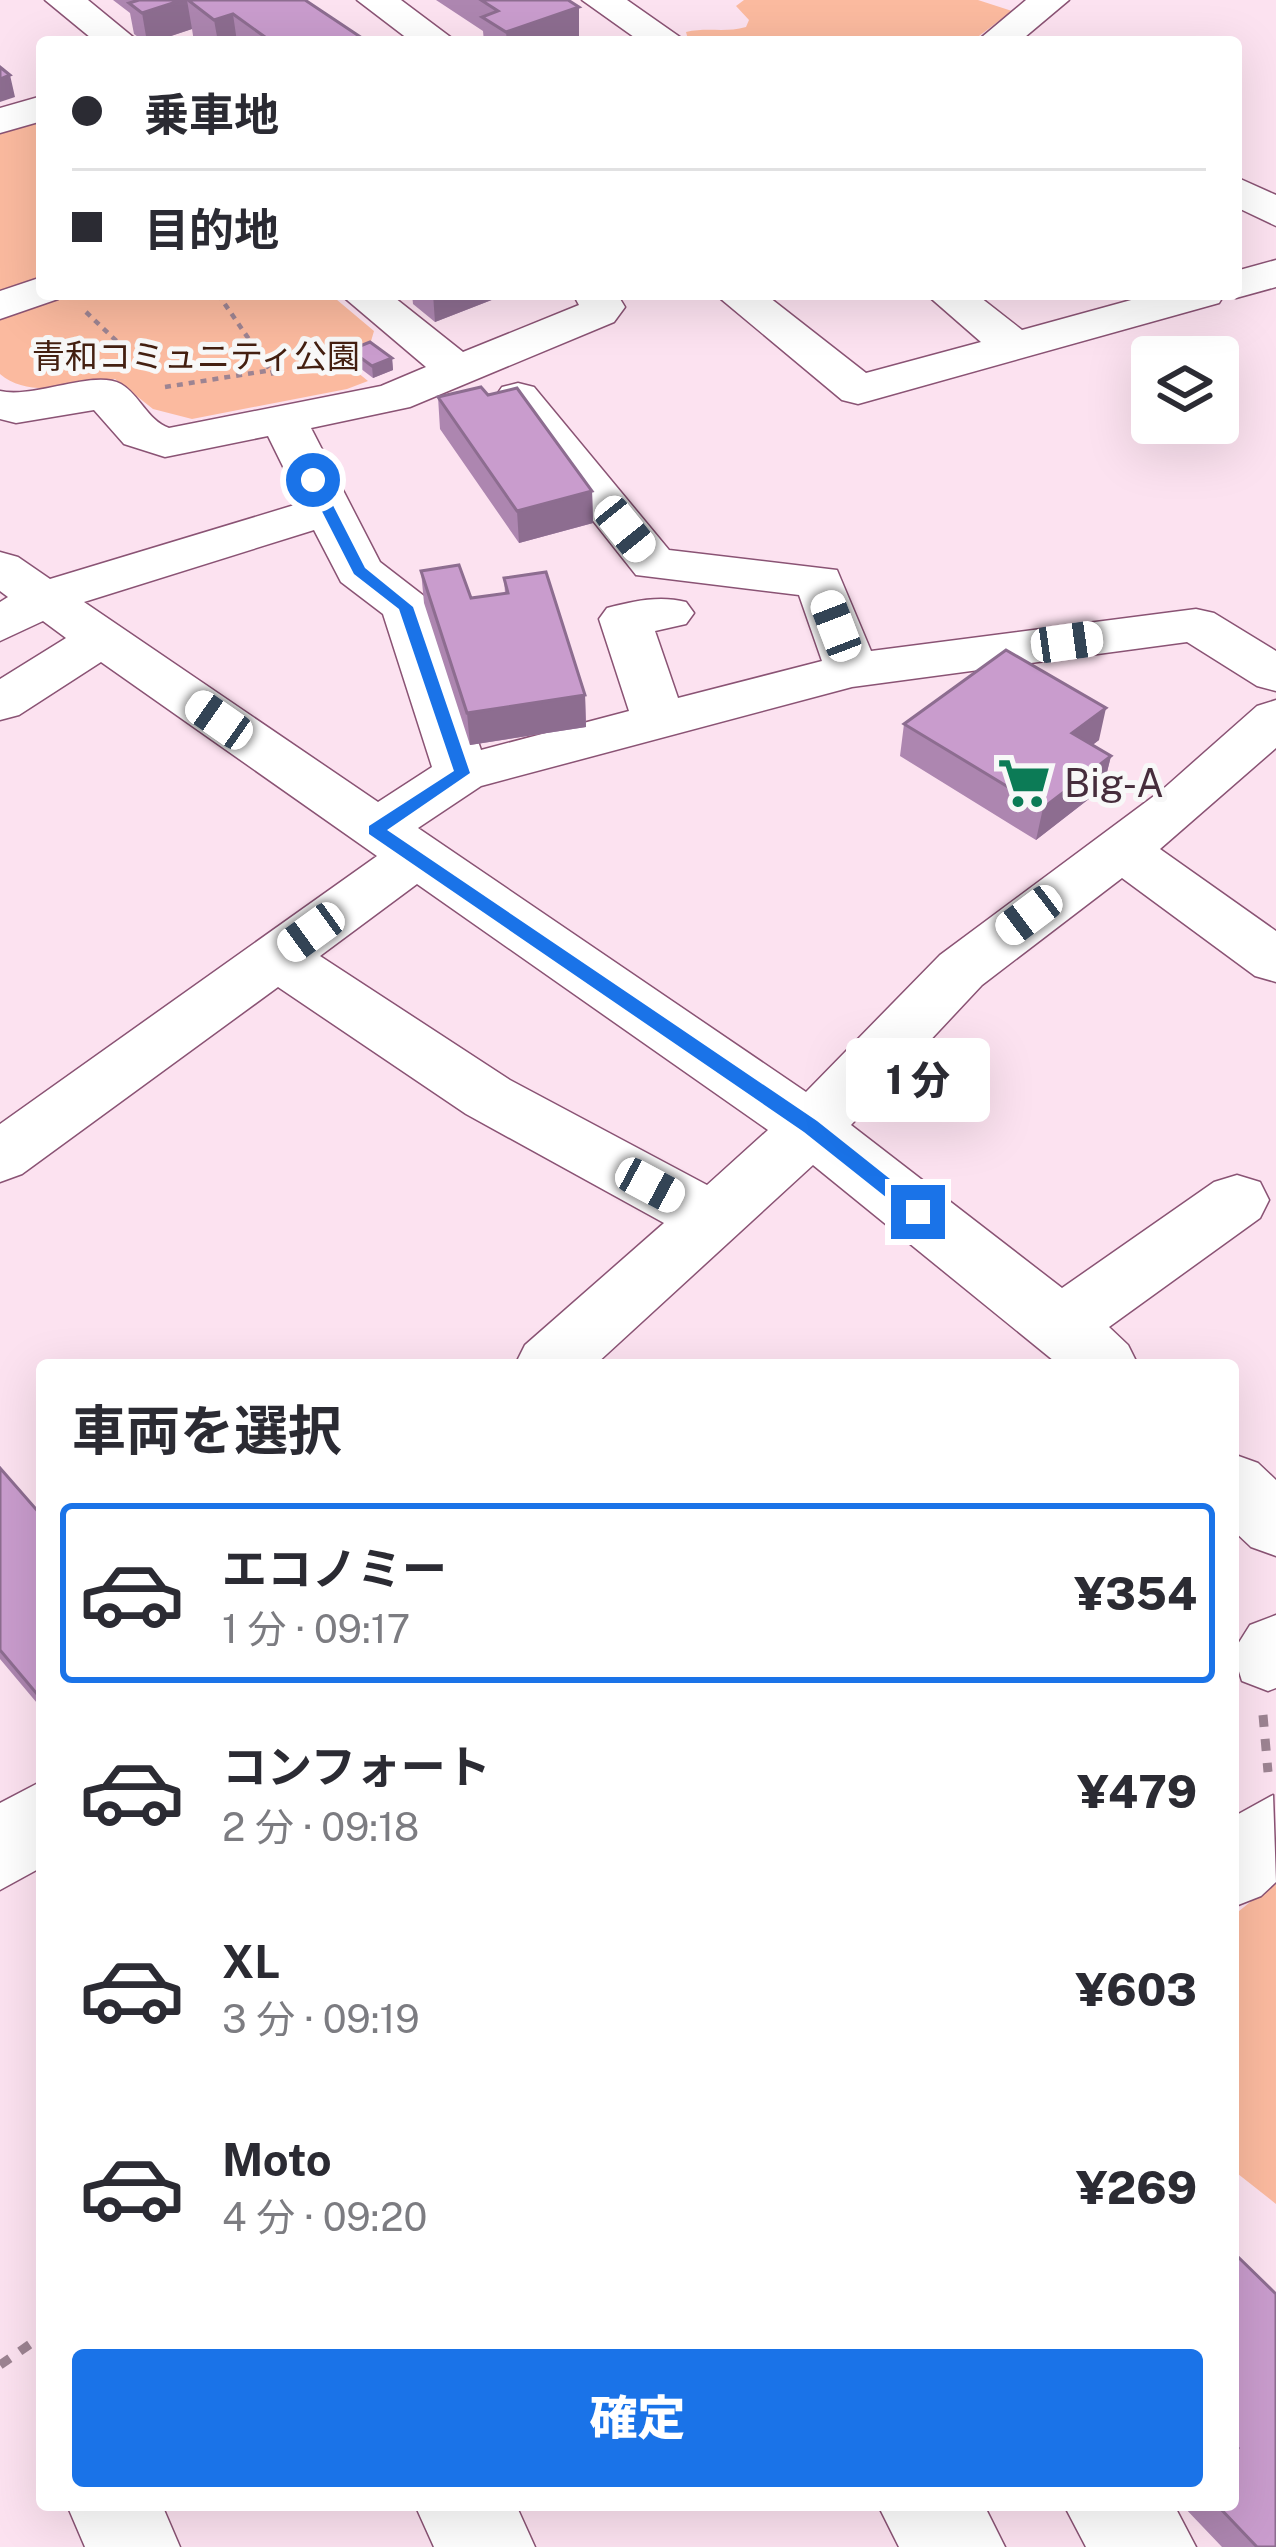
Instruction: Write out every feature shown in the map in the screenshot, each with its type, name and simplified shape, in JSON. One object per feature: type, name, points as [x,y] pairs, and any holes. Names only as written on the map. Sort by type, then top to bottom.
[{"type":"street","points":[[64,0],[112,36]]},
{"type":"street","points":[[602,0],[653,36]]},
{"type":"street","points":[[657,36],[681,0]]},
{"type":"street","points":[[1002,36],[1047,0]]},
{"type":"street","points":[[359,9],[424,36]]},
{"type":"street","points":[[0,121],[36,109]]},
{"type":"street","points":[[1242,194],[1276,214]]},
{"type":"street","points":[[0,306],[36,292]]},
{"type":"street","points":[[371,300],[467,368],[510,388],[654,564],[819,581],[852,670]]},
{"type":"street","points":[[0,405],[16,409],[105,394],[141,434],[165,443],[278,397],[394,398],[598,314],[603,307],[599,300]]},
{"type":"street","points":[[745,300],[858,390],[1182,300]]},
{"type":"street","points":[[956,300],[1017,348]]},
{"type":"street","points":[[278,397],[359,571],[406,607],[462,773]]},
{"type":"street","points":[[15,597],[328,510]]},
{"type":"street","points":[[15,597],[102,638],[810,1126],[1083,1345],[1237,1200]]},
{"type":"street","points":[[659,722],[625,619],[668,613]]},
{"type":"street","points":[[0,1157],[277,957],[462,773],[852,670],[1196,625],[1276,674]]},
{"type":"street","points":[[0,703],[102,638]]},
{"type":"street","points":[[556,1359],[715,1220],[961,970],[1182,802],[1276,718]]},
{"type":"street","points":[[1121,849],[1276,962]]},
{"type":"street","points":[[277,957],[488,1097],[715,1220]]},
{"type":"street","points":[[1239,1491],[1276,1525]]},
{"type":"street","points":[[117,2511],[133,2547]]},
{"type":"street","points":[[466,2511],[488,2547]]},
{"type":"street","points":[[930,2511],[958,2547]]},
{"type":"street","points":[[1117,2511],[1150,2547]]},
{"type":"path","points":[[221,300],[278,397]]},
{"type":"path","points":[[83,310],[132,356]]},
{"type":"path","points":[[165,387],[272,370],[278,397]]},
{"type":"path","points":[[1261,1846],[1260,1672],[1272,1653]]},
{"type":"path","points":[[0,2365],[36,2340]]},
{"type":"green space","points":[[744,0],[978,0],[1012,11],[979,36],[687,36],[686,32],[746,27],[749,20],[736,6]]},
{"type":"green space","name":"青和コミュニティ公園","points":[[36,114],[36,300],[337,300],[374,331],[369,348],[342,360],[368,381],[192,419],[153,409],[115,379],[40,388],[0,374],[0,126]]},
{"type":"green space","points":[[1276,1881],[1276,2204],[1239,2175],[1239,1911]]},
{"type":"building","points":[[182,0],[142,13],[129,3]]},
{"type":"building","points":[[188,0],[305,0],[359,36],[264,36],[233,14],[214,20]]},
{"type":"building","points":[[481,0],[568,0],[579,7],[506,32],[482,17],[498,11]]},
{"type":"building","points":[[370,342],[392,358],[372,366],[350,350]]},
{"type":"building","points":[[481,387],[488,395],[517,388],[592,491],[517,511],[438,397]]},
{"type":"building","points":[[459,565],[471,598],[508,593],[504,578],[546,572],[585,695],[467,713],[421,571]]},
{"type":"building","points":[[1006,650],[1106,708],[1072,733],[1111,756],[1043,808],[904,724]]},
{"type":"building","points":[[0,1468],[36,1509],[36,1693],[0,1650]]},
{"type":"building","points":[[1239,2258],[1276,2294],[1276,2547],[1257,2547],[1223,2511],[1239,2511]]},
{"type":"place","name":"Big-A","points":[[1024,783]]},
{"type":"route","points":[[313,480],[359,571],[406,607],[462,773],[375,830],[810,1126],[918,1212]]}]
